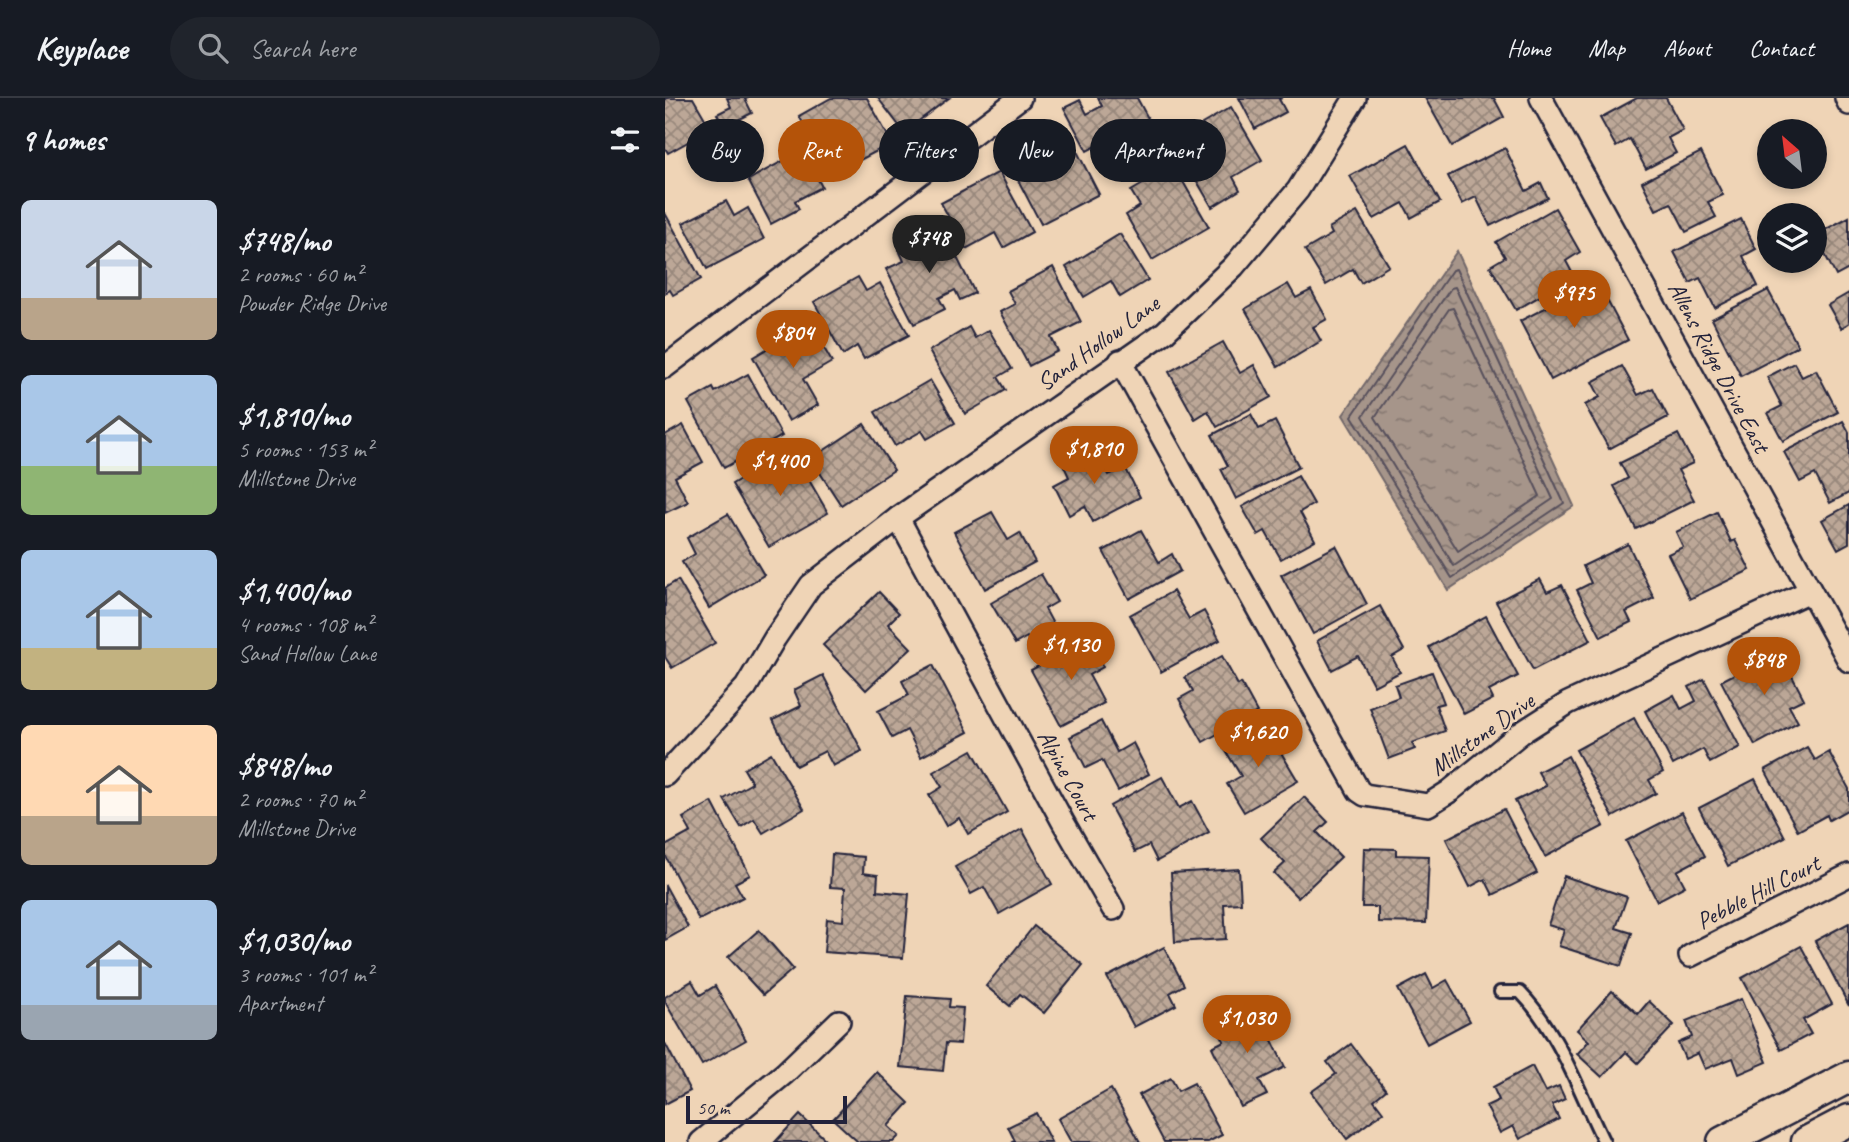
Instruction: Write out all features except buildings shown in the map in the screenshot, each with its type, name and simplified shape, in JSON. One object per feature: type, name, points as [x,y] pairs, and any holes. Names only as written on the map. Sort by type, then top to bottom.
[{"type":"main road","points":[[1723,1142],[1849,1077]]},
{"type":"main road","points":[[1807,1142],[1849,1120]]},
{"type":"street","points":[[665,367],[1020,98]]},
{"type":"street","name":"Sand Hollow Lane","points":[[665,775],[746,687],[811,585],[898,518],[1165,332],[1234,266],[1298,190],[1355,98]]},
{"type":"street","name":"Allens Ridge Drive East","points":[[1541,98],[1849,661]]},
{"type":"street","points":[[1846,98],[1849,104]]},
{"type":"street","name":"Millstone Drive","points":[[1120,361],[1359,791],[1365,795],[1428,805],[1450,791],[1521,733],[1568,704],[1810,591]]},
{"type":"street","name":"Alpine Court","points":[[898,518],[1113,909]]},
{"type":"street","name":"Pebble Hill Court","points":[[1690,956],[1849,875]]},
{"type":"street","points":[[701,1142],[785,1073],[839,1021]]},
{"type":"lane","points":[[1500,992],[1520,992],[1531,1004],[1558,1046],[1604,1142]]},
{"type":"water","points":[[1457,251],[1574,506],[1448,590],[1343,415]]}]
